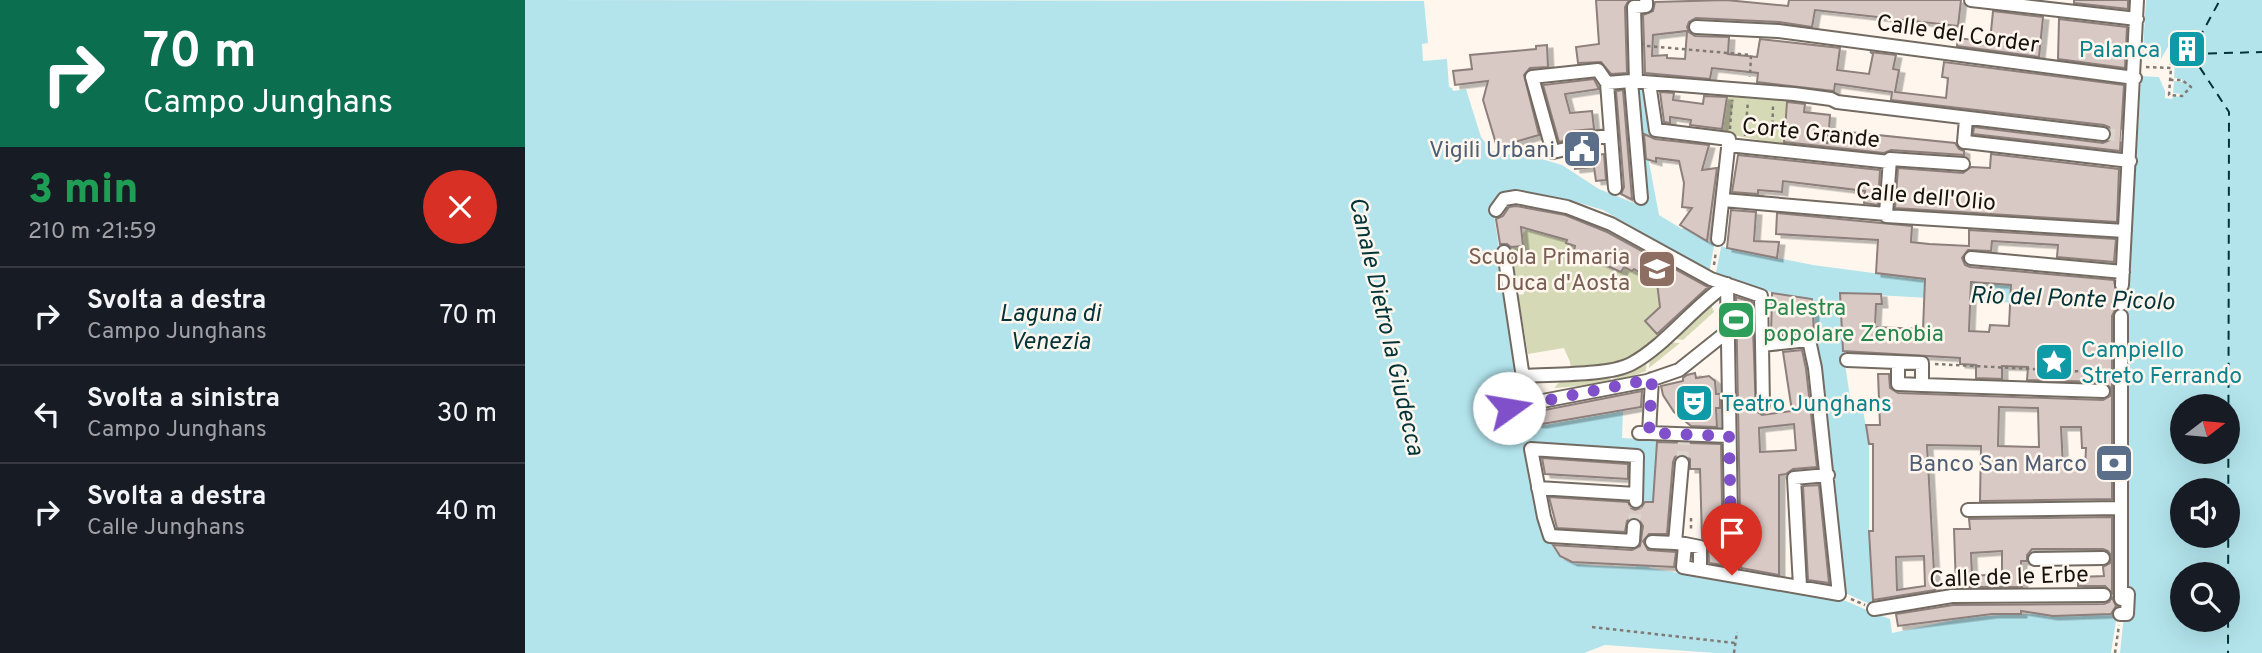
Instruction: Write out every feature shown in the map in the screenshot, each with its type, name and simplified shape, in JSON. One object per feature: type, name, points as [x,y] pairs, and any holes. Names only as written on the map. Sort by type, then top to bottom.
[{"type":"street","points":[[1971,0],[2137,19]]},
{"type":"street","points":[[2120,614],[2127,614],[2128,594],[2115,596],[2120,508],[2121,301],[2137,0]]},
{"type":"street","points":[[1641,198],[1639,82],[1634,7],[1646,6],[1646,2]]},
{"type":"street","name":"Calle del Corder","points":[[1696,27],[1778,31],[2135,74]]},
{"type":"street","points":[[1610,136],[1573,140],[1570,148],[1553,152],[1532,77],[1598,70],[1604,78],[1610,136],[1615,188]]},
{"type":"street","points":[[1604,78],[1774,92],[1967,119],[2103,134]]},
{"type":"street","name":"Corte Grande","points":[[1639,82],[1656,130],[1771,149],[1890,162],[1890,159],[1963,164]]},
{"type":"street","points":[[1967,119],[1966,142],[2130,161]]},
{"type":"street","points":[[1718,239],[1728,142]]},
{"type":"street","points":[[1886,214],[1890,162]]},
{"type":"street","points":[[1496,210],[1504,199],[1516,197],[1567,207],[1611,224],[1711,279],[1761,296],[1763,406]]},
{"type":"street","name":"Calle dell'Olio","points":[[1723,200],[1886,216],[2125,231]]},
{"type":"street","points":[[1504,252],[1527,404]]},
{"type":"street","points":[[1971,258],[2123,272]]},
{"type":"street","points":[[1727,284],[1713,293],[1649,352],[1629,365],[1523,380],[1506,386],[1509,408],[1652,379],[1679,370],[1728,331]]},
{"type":"street","points":[[1727,284],[1732,575]]},
{"type":"street","points":[[1683,469],[1680,544],[1683,567],[1839,594],[1828,475],[1815,365],[1809,340],[1762,345]]},
{"type":"street","points":[[1847,360],[1922,363],[1922,385]]},
{"type":"street","points":[[1898,362],[1898,384],[2103,391]]},
{"type":"street","points":[[1652,379],[1644,433],[1685,438],[1729,436]]},
{"type":"street","points":[[1538,488],[1636,498],[1637,456],[1531,449],[1538,488],[1544,517],[1551,536],[1633,541],[1634,526]]},
{"type":"street","points":[[1800,586],[1794,478],[1828,475]]},
{"type":"street","points":[[1968,510],[2120,508]]},
{"type":"street","points":[[1652,542],[1700,547],[1700,570]]},
{"type":"street","points":[[2035,559],[2103,558]]},
{"type":"street","name":"Calle de le Erbe","points":[[1874,609],[1940,596],[2115,596]]},
{"type":"path","points":[[2170,80],[2182,80],[2191,87],[2182,96],[2169,95],[2170,80],[2171,68],[2171,58],[2172,42],[2183,42],[2191,54],[2182,58],[2171,58]]},
{"type":"path","points":[[1635,45],[1751,55],[1744,146]]},
{"type":"path","points":[[2135,74],[2171,68]]},
{"type":"path","points":[[1728,142],[1733,90]]},
{"type":"path","points":[[1771,149],[1774,92]]},
{"type":"path","points":[[1745,130],[1772,131]]},
{"type":"path","points":[[1711,279],[1718,239]]},
{"type":"path","points":[[2045,370],[2046,356],[2063,357],[2062,370]]},
{"type":"path","points":[[1922,363],[2120,374]]},
{"type":"path","points":[[1839,594],[1874,609]]},
{"type":"path","points":[[2115,653],[2120,614]]},
{"type":"path","points":[[1592,627],[1735,643]]},
{"type":"path","points":[[1734,653],[1737,632]]},
{"type":"green space","points":[[1728,94],[1787,100],[1784,145],[1722,133]]},
{"type":"green space","points":[[1527,229],[1567,240],[1567,243],[1575,246],[1574,251],[1621,271],[1624,267],[1632,271],[1634,269],[1657,280],[1662,303],[1660,310],[1645,321],[1660,338],[1624,364],[1571,371],[1564,348],[1528,354],[1518,295],[1524,294],[1523,288],[1516,289],[1510,248],[1523,245],[1522,234]]},
{"type":"green space","points":[[1709,300],[1714,312],[1683,340],[1668,338]]},
{"type":"green space","points":[[1664,342],[1680,343],[1649,368],[1650,354]]},
{"type":"green space","points":[[1647,356],[1646,371],[1617,382],[1608,373]]},
{"type":"green space","points":[[1604,373],[1615,383],[1554,388],[1565,376]]},
{"type":"water","name":"Laguna di Venezia","points":[[525,0],[1424,1],[1428,43],[1422,44],[1423,61],[1447,59],[1449,87],[1453,91],[1466,89],[1481,137],[1492,151],[1534,159],[1535,157],[1562,165],[1599,189],[1641,206],[1643,199],[1633,88],[1645,88],[1651,135],[1649,162],[1659,215],[1707,241],[1727,248],[1813,265],[1903,277],[2117,292],[2128,290],[2146,0],[2262,0],[2262,653],[1715,653],[1605,645],[1584,653],[525,653]],"holes":[[[1519,192],[1566,199],[1603,210],[1729,281],[1812,299],[1841,599],[1649,568],[1657,440],[1622,438],[1623,411],[1523,429],[1520,413],[1507,415],[1502,383],[1515,380],[1513,370],[1516,369],[1493,207]],[[1841,293],[2119,309],[2126,312],[2129,444],[2124,615],[2021,614],[1968,617],[1892,633],[1890,619],[1874,613],[1869,531],[1869,444],[1863,410],[1852,410],[1843,351]],[[1526,445],[1642,453],[1635,567],[1579,564],[1565,560],[1557,553],[1538,508]]]},
{"type":"pier","points":[[2169,39],[2183,41],[2182,44],[2176,44],[2175,56],[2182,59],[2175,60],[2174,78],[2182,79],[2182,82],[2174,81],[2173,93],[2182,94],[2182,97],[2173,96],[2172,99],[2165,98],[2159,77],[2140,76],[2141,58],[2161,59],[2169,45]]},
{"type":"pier","points":[[1715,240],[1722,243],[1715,277],[1709,274]]},
{"type":"pier","points":[[1845,593],[1874,606],[1874,613],[1841,599]]},
{"type":"pier","points":[[2121,599],[2124,615],[2120,653],[2111,653],[2117,614],[2121,611]]},
{"type":"building","points":[[1596,0],[1629,0],[1625,7],[1627,73],[1611,74],[1601,62],[1578,63],[1576,47],[1599,44]]},
{"type":"building","points":[[1726,0],[1788,6],[1789,0],[1961,0],[1958,26],[1815,10],[1812,27],[1779,22],[1696,18],[1689,22],[1687,27],[1695,36],[1729,37],[1728,54],[1757,57],[1760,39],[1840,48],[1837,70],[1869,74],[1873,54],[1870,52],[1896,55],[1893,69],[1899,70],[1895,92],[1946,98],[1948,78],[1942,77],[1944,62],[2124,85],[2120,151],[1973,134],[1974,127],[2103,143],[2110,140],[2112,134],[2109,127],[2104,125],[1891,100],[1892,92],[1835,84],[1834,91],[1757,82],[1758,73],[1712,68],[1710,79],[1645,73],[1643,15],[1653,11],[1655,2]],"holes":[[[1687,31],[1685,59],[1667,58],[1667,55],[1652,56],[1653,35]]]},
{"type":"building","points":[[2074,0],[2128,0],[2128,9],[2074,3]]},
{"type":"building","points":[[1993,11],[2043,17],[2039,57],[1957,46],[1958,38],[1990,42]]},
{"type":"building","points":[[2059,19],[2127,27],[2125,68],[2058,59]]},
{"type":"building","points":[[1547,45],[1548,67],[1530,68],[1524,75],[1539,135],[1497,147],[1483,100],[1488,81],[1455,85],[1453,71],[1472,69],[1470,55],[1536,49],[1536,46]]},
{"type":"building","points":[[1594,79],[1599,89],[1565,94],[1570,113],[1592,111],[1594,129],[1571,131],[1559,142],[1543,85]]},
{"type":"building","points":[[1623,90],[1633,200],[1621,194],[1624,187],[1616,91]]},
{"type":"building","points":[[1660,92],[1674,93],[1673,100],[1703,104],[1704,96],[1727,97],[1722,129],[1690,125],[1691,120],[1670,117],[1670,123],[1664,122]]},
{"type":"building","points":[[1787,102],[1805,104],[1804,112],[1830,115],[1829,130],[1955,143],[1964,151],[1964,155],[1891,150],[1884,153],[1784,142]]},
{"type":"building","points":[[1644,134],[1655,139],[1709,145],[1702,170],[1717,168],[1707,241],[1680,225],[1692,208],[1682,207],[1684,183],[1679,161],[1656,158],[1656,162],[1646,159]]},
{"type":"building","points":[[1593,147],[1594,155],[1604,154],[1606,180],[1596,181],[1594,167],[1575,169],[1574,159],[1565,160],[1575,155],[1579,148]]},
{"type":"building","points":[[1991,154],[2119,169],[2117,222],[1895,208],[1898,168],[1963,173],[1971,167],[1990,168]]},
{"type":"building","points":[[1738,155],[1880,170],[1878,205],[1864,203],[1865,191],[1783,181],[1782,192],[1732,192]]},
{"type":"building","name":"Scuola Primaria Duca d'Aosta","points":[[1509,207],[1565,215],[1607,232],[1708,287],[1657,334],[1645,321],[1660,307],[1657,283],[1634,269],[1632,271],[1624,267],[1621,272],[1574,251],[1575,246],[1566,243],[1567,240],[1521,227],[1523,246],[1500,244],[1496,219],[1503,216]]},
{"type":"building","points":[[1731,210],[1756,212],[1754,241],[1779,242],[1777,258],[1727,248]]},
{"type":"building","points":[[1777,213],[1912,226],[1911,242],[1929,244],[1969,246],[1969,230],[2116,239],[2114,262],[2057,257],[2058,245],[1992,241],[1991,251],[1968,250],[1962,258],[1965,265],[1970,267],[2114,280],[2116,291],[2112,303],[2115,310],[2112,316],[2112,499],[1980,501],[1981,446],[1927,445],[1935,590],[1873,600],[1869,531],[1873,531],[1873,444],[1869,444],[1866,425],[1880,425],[1878,374],[1889,374],[1890,388],[1898,393],[2103,400],[2110,396],[2111,388],[2103,382],[2027,380],[2028,367],[2002,366],[2002,379],[1976,378],[1976,365],[1960,364],[1960,358],[1843,351],[1840,293],[1881,294],[1882,304],[1876,304],[1875,327],[1923,329],[1925,279],[1876,273],[1878,240],[1776,234]],"holes":[[[1971,282],[2011,285],[2009,326],[1990,325],[1989,332],[1969,331]],[[1999,407],[2038,408],[2039,447],[1998,446]],[[2061,427],[2081,427],[2082,448],[2086,448],[2085,467],[2063,467]],[[1924,556],[1925,586],[1897,590],[1896,557]]]},
{"type":"building","points":[[1772,293],[1812,299],[1814,333],[1808,331],[1771,335]]},
{"type":"building","points":[[1736,297],[1752,302],[1756,411],[1762,415],[1792,411],[1783,352],[1802,350],[1817,467],[1793,469],[1779,475],[1779,575],[1741,568]],"holes":[[[1794,424],[1796,450],[1760,452],[1759,428]]]},
{"type":"building","name":"Teatro Junghans","points":[[1695,373],[1696,378],[1709,376],[1715,381],[1716,394],[1720,394],[1720,408],[1716,408],[1717,427],[1691,426],[1674,412],[1663,395],[1661,386],[1683,381],[1687,375]]},
{"type":"building","points":[[1642,391],[1641,407],[1542,424],[1526,423],[1524,414]]},
{"type":"building","points":[[1657,442],[1721,444],[1723,565],[1709,563],[1708,544],[1702,538],[1700,469],[1690,469],[1690,459],[1682,454],[1675,457],[1673,462],[1667,534],[1649,534],[1643,541],[1648,550],[1676,552],[1674,567],[1572,562],[1560,556],[1553,545],[1632,550],[1640,546],[1643,526],[1638,518],[1627,521],[1625,532],[1557,528],[1549,497],[1628,502],[1635,510],[1641,508],[1645,502],[1653,502]]},
{"type":"building","points":[[1542,458],[1628,464],[1628,479],[1545,474]]},
{"type":"building","points":[[1819,485],[1829,583],[1808,580],[1803,486]]},
{"type":"building","points":[[2112,517],[2112,557],[2103,549],[2032,549],[2027,555],[2027,561],[2021,561],[2022,587],[1956,587],[1954,529],[1970,529],[1969,519]],"holes":[[[2002,551],[2002,574],[1972,576],[1971,553]]]},
{"type":"building","points":[[2112,557],[2112,593],[2105,586],[2078,586],[2078,577],[2104,576],[2103,567],[2110,563]]},
{"type":"building","points":[[2112,597],[2116,606],[2111,614],[2053,616],[2021,611],[2021,614],[1992,614],[1898,626],[1896,614],[1953,605],[2104,604]]},
{"type":"ferry route","points":[[2191,53],[2220,0]]},
{"type":"ferry route","points":[[2192,54],[2262,52]]},
{"type":"ferry route","points":[[2191,54],[2229,112],[2228,653]]},
{"type":"tunnel","points":[[2103,134],[2127,136]]},
{"type":"tunnel","points":[[1682,463],[1684,441]]},
{"type":"tunnel","points":[[1634,526],[1636,501]]},
{"type":"place","name":"Palanca","points":[[2187,49]]},
{"type":"place","name":"Vigili Urbani","points":[[1582,149]]},
{"type":"place","name":"Scuola Primaria Duca d'Aosta","points":[[1657,269]]},
{"type":"place","name":"Palestra popolare Zenobia","points":[[1736,320]]},
{"type":"place","name":"Campiello Streto Ferrando","points":[[2054,362]]},
{"type":"place","name":"Teatro Junghans","points":[[1694,403]]},
{"type":"place","name":"Banco San Marco","points":[[2114,463]]},
{"type":"route","points":[[1509,408],[1652,379],[1649,433],[1729,436],[1732,575]]},
{"type":"water label","name":"Rio del Ponte Picolo","points":[[2072,298]]},
{"type":"water label","name":"Canale Dietro la Giudecca","points":[[1387,326]]}]
